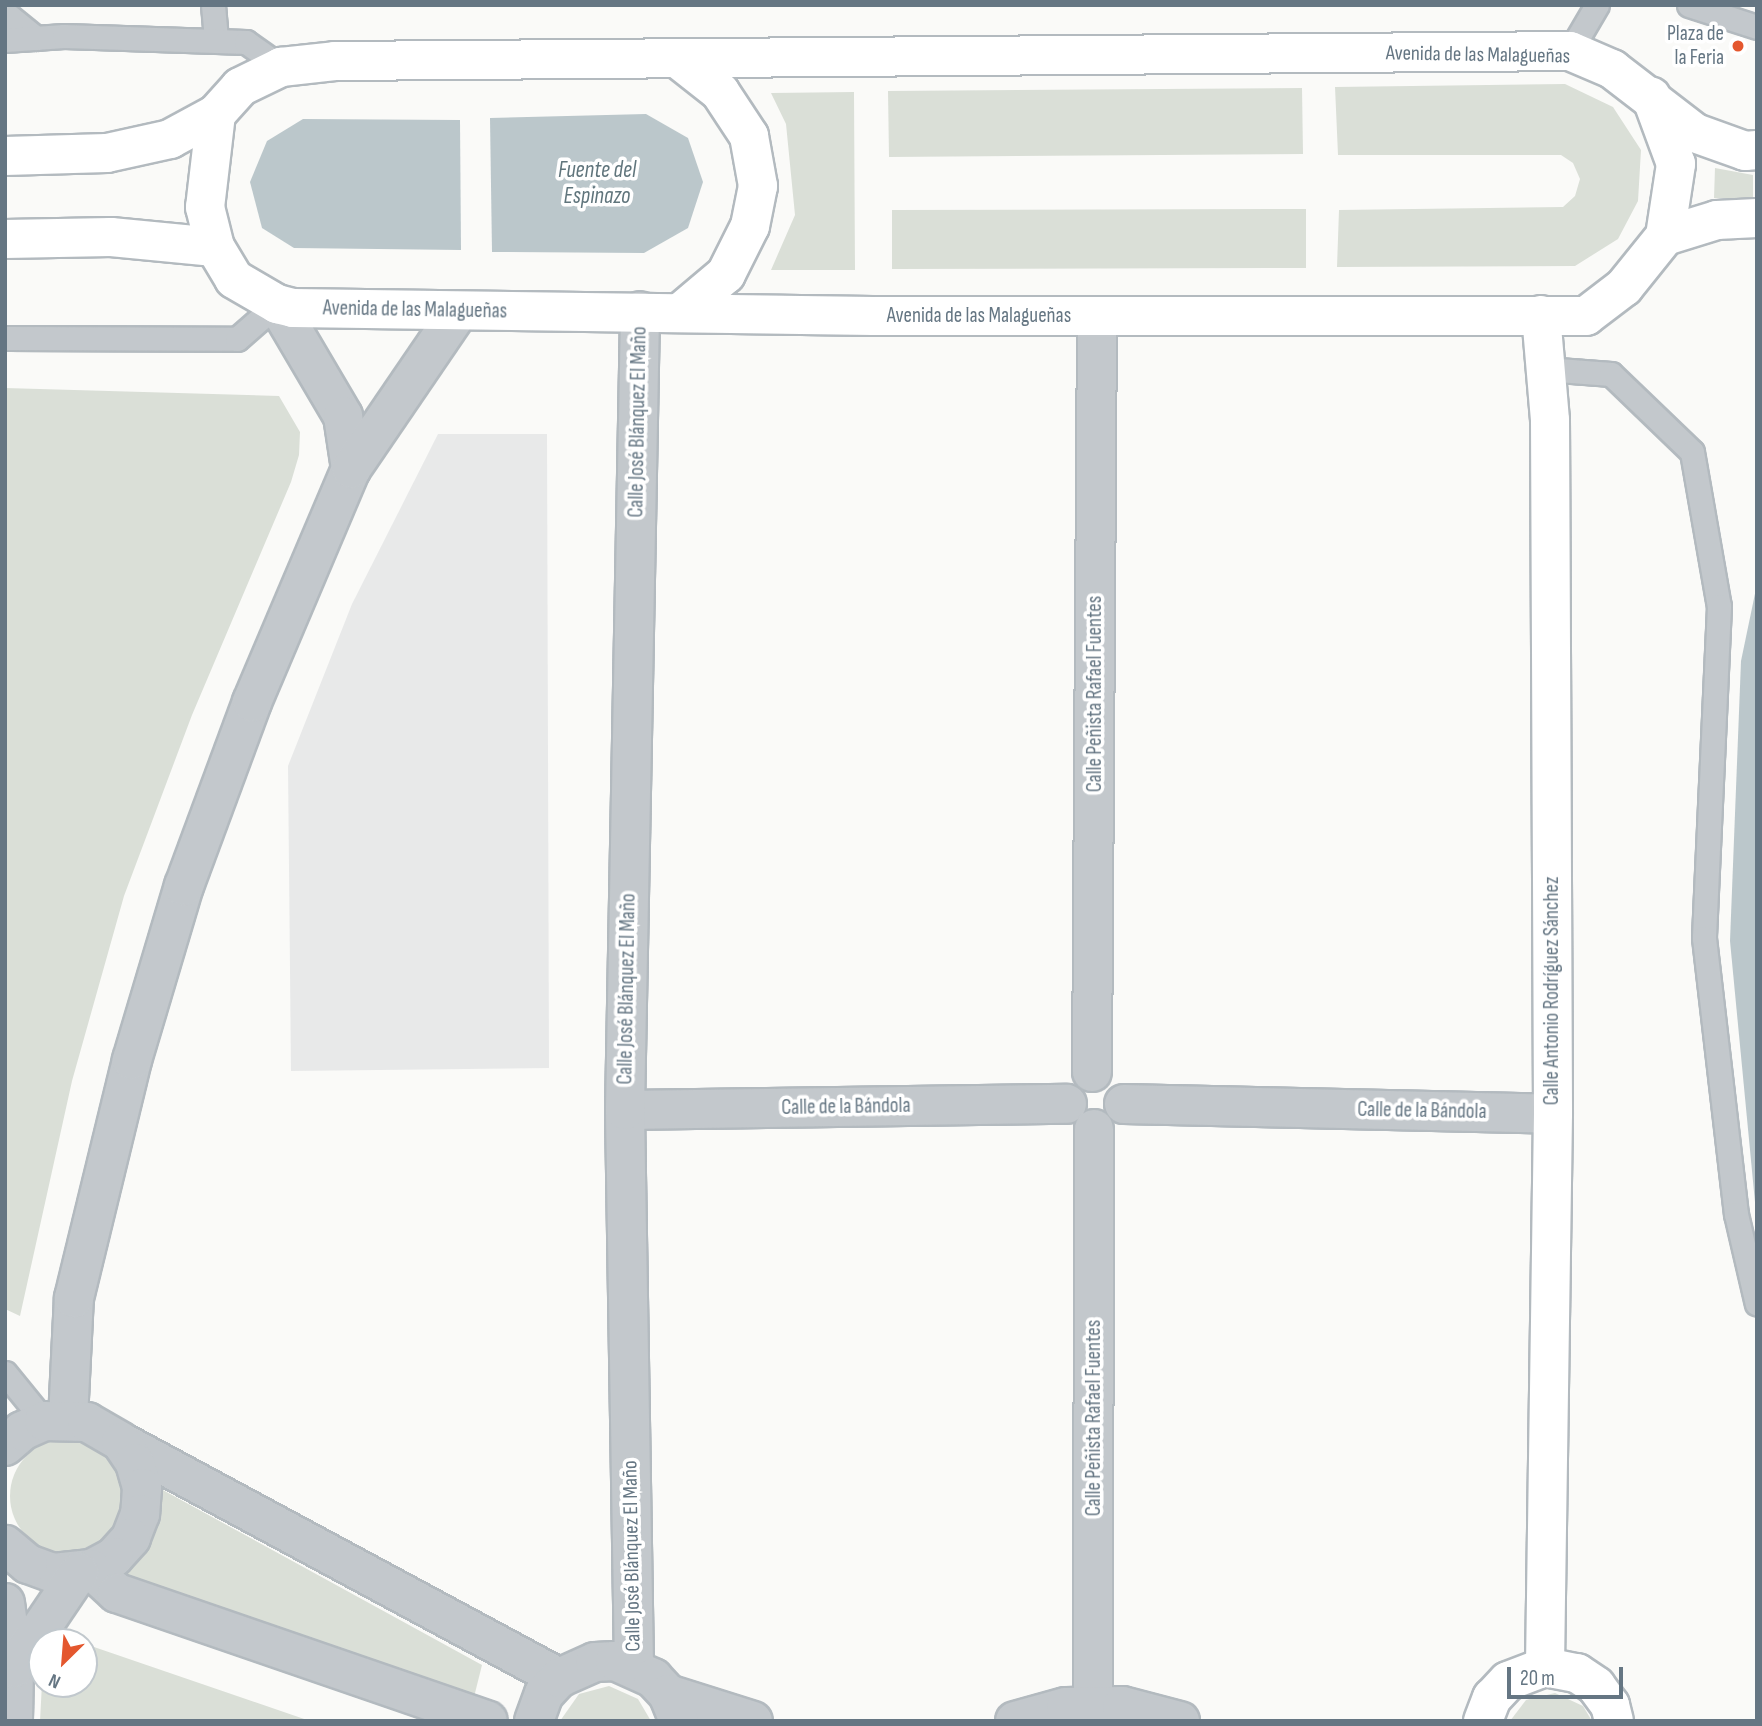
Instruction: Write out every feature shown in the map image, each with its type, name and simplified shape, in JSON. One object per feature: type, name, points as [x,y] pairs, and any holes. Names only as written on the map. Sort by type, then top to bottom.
[{"type":"main road","name":"Avenida de las Malagueñas","points":[[5,156],[107,153],[170,139],[216,114],[240,87],[281,67],[335,61],[1570,51],[1612,69],[1651,95],[1695,133],[1745,151],[1757,150]]},
{"type":"main road","points":[[677,58],[720,92],[749,136],[758,186],[750,226],[726,274],[682,311]]},
{"type":"main road","points":[[1651,95],[1676,164],[1665,236],[1717,220],[1757,218]]},
{"type":"main road","name":"Avenida de las Malagueñas","points":[[216,114],[205,208],[215,247],[234,279],[277,304],[458,312],[1586,316],[1624,287],[1665,236]]},
{"type":"main road","points":[[5,239],[111,237],[215,247]]},
{"type":"main road","name":"Calle Antonio Rodríguez Sánchez","points":[[1541,315],[1550,421],[1553,1114],[1545,1667]]},
{"type":"main road","points":[[1483,1721],[1492,1698],[1508,1681],[1545,1667],[1577,1673],[1596,1686],[1610,1706],[1614,1721]]},
{"type":"street","points":[[277,304],[343,416],[351,468]]},
{"type":"street","name":"Calle José Blánquez El Maño","points":[[634,1666],[625,1110],[640,311]]},
{"type":"street","points":[[56,1420],[74,1298],[136,1047],[184,886],[234,751],[351,468],[458,312]]},
{"type":"street","name":"Calle Peñista Rafael Fuentes","points":[[1092,1072],[1097,316]]},
{"type":"street","points":[[1092,1072],[1102,1072],[1118,1083],[1124,1104],[1111,1124],[1080,1116],[1072,1082],[1092,1072]]},
{"type":"street","name":"Calle de la Bándola","points":[[1124,1104],[1553,1114]]},
{"type":"street","name":"Calle de la Bándola","points":[[625,1110],[1080,1116]]},
{"type":"street","name":"Calle Peñista Rafael Fuentes","points":[[1080,1116],[1093,1707]]},
{"type":"street","points":[[5,1446],[56,1420],[105,1430],[121,1442],[155,1457],[559,1678]]},
{"type":"street","points":[[6,1553],[53,1573],[85,1571],[114,1557],[131,1538],[141,1514],[142,1488],[135,1463],[121,1442]]},
{"type":"street","points":[[15,1668],[85,1571]]},
{"type":"street","points":[[85,1571],[117,1594],[488,1721]]},
{"type":"street","points":[[5,1603],[15,1668],[13,1721]]},
{"type":"street","points":[[534,1721],[544,1694],[559,1678],[595,1661],[634,1666],[673,1707],[753,1721]]},
{"type":"street","points":[[1015,1721],[1066,1707],[1122,1706],[1180,1721]]},
{"type":"lane","points":[[213,5],[216,40]]},
{"type":"lane","points":[[1570,51],[1597,5]]},
{"type":"lane","points":[[1689,5],[1757,27]]},
{"type":"lane","points":[[5,13],[36,38]]},
{"type":"lane","points":[[5,40],[36,38],[246,42],[281,67]]},
{"type":"lane","points":[[5,338],[237,339],[277,304]]},
{"type":"lane","points":[[1545,369],[1611,374],[1692,452],[1719,606],[1704,938],[1736,1214],[1757,1304]]},
{"type":"lane","points":[[5,1373],[56,1420]]},
{"type":"shaded area","points":[[1565,84],[1613,107],[1641,150],[1638,201],[1618,239],[1575,266],[1337,267],[1339,210],[1563,207],[1575,196],[1580,179],[1573,163],[1561,155],[1338,155],[1335,87]]},
{"type":"shaded area","points":[[1302,88],[1303,154],[889,157],[888,91]]},
{"type":"shaded area","points":[[854,92],[855,270],[771,270],[795,215],[786,124],[771,93]]},
{"type":"shaded area","points":[[1715,168],[1753,175],[1753,200],[1714,198]]},
{"type":"shaded area","points":[[1306,209],[1306,268],[892,269],[892,210]]},
{"type":"shaded area","points":[[5,388],[279,396],[300,432],[299,455],[291,482],[192,715],[124,896],[72,1081],[20,1316],[5,1309]]},
{"type":"shaded area","points":[[438,434],[547,434],[549,1068],[291,1071],[288,766],[352,604]]},
{"type":"shaded area","points":[[67,1439],[89,1443],[107,1456],[120,1474],[124,1496],[120,1518],[107,1536],[89,1549],[67,1553],[45,1549],[27,1536],[14,1518],[10,1496],[14,1474],[27,1456],[45,1443]]},
{"type":"shaded area","points":[[161,1489],[482,1665],[474,1697],[121,1578],[148,1548],[159,1521]]},
{"type":"shaded area","points":[[98,1648],[310,1721],[40,1721],[41,1698],[98,1698]]},
{"type":"shaded area","points":[[609,1686],[638,1699],[651,1721],[560,1721],[579,1694]]},
{"type":"shaded area","points":[[1555,1693],[1583,1706],[1592,1721],[1510,1721],[1526,1700]]},
{"type":"water","name":"Fuente del Espinazo","points":[[646,114],[688,138],[703,182],[688,228],[644,253],[492,252],[490,118]]},
{"type":"water","points":[[303,119],[460,120],[461,250],[294,248],[262,228],[250,182],[267,141]]},
{"type":"water","points":[[1757,584],[1757,1223],[1730,941],[1741,661]]},
{"type":"place","name":"Plaza de la Feria","points":[[1738,46]]}]
